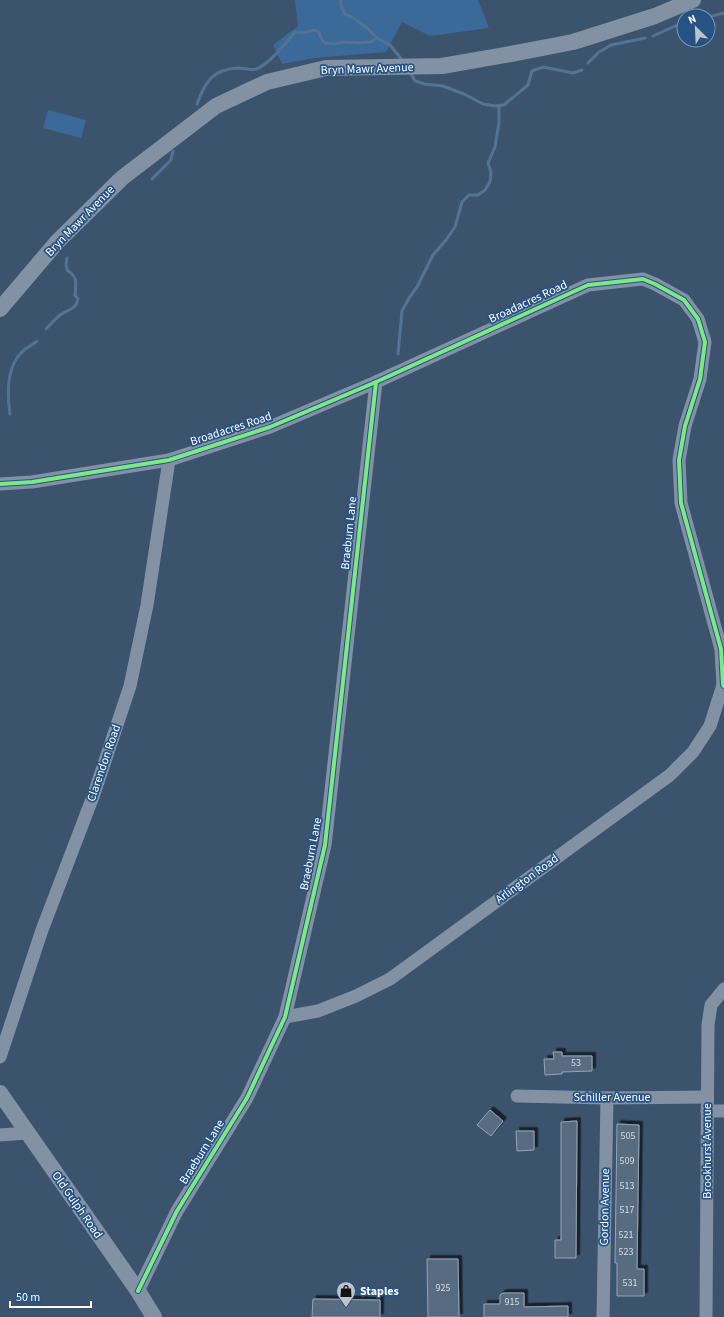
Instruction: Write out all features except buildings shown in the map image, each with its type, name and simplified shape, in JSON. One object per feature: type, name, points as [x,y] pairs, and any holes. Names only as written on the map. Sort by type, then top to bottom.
[{"type":"street","name":"Bryn Mawr Avenue","points":[[0,309],[57,242],[122,178],[216,106],[267,82],[326,68],[442,66],[516,53],[573,42],[655,16],[693,0]]},
{"type":"street","name":"Broadacres Road","points":[[0,484],[32,482],[169,460],[270,427],[376,382],[588,285],[643,279],[684,300],[698,319],[705,342],[700,380],[685,426],[679,460],[681,503],[721,649],[723,686]]},
{"type":"street","name":"Braeburn Lane","points":[[138,1291],[177,1211],[247,1098],[285,1017],[325,845],[376,382]]},
{"type":"street","name":"Clarendon Road","points":[[0,1057],[42,930],[94,794],[130,686],[147,605],[169,460]]},
{"type":"street","name":"Arlington Road","points":[[285,1017],[318,1011],[356,996],[390,979],[670,775],[693,752],[710,726],[723,686]]},
{"type":"street","name":"Brookhurst Avenue","points":[[706,1317],[708,1025],[711,1005],[724,989]]},
{"type":"street","name":"Old Gulph Road","points":[[0,1093],[138,1291],[154,1317]]},
{"type":"street","name":"Schiller Avenue","points":[[517,1096],[607,1098],[707,1097]]},
{"type":"street","name":"Gordon Avenue","points":[[603,1317],[607,1098]]},
{"type":"street","points":[[707,1111],[724,1111]]},
{"type":"street","points":[[0,1135],[27,1132]]},
{"type":"shaded area","points":[[295,0],[478,0],[489,28],[430,36],[402,22],[386,52],[315,58],[282,64],[273,45],[298,26]]},
{"type":"shaded area","points":[[48,110],[86,120],[81,138],[43,128]]},
{"type":"waterway","points":[[341,0],[341,6],[345,14],[355,19],[377,38],[390,45],[403,61]]},
{"type":"waterway","points":[[716,15],[724,13]]},
{"type":"waterway","points":[[653,36],[676,26]]},
{"type":"waterway","points":[[197,104],[203,89],[216,74],[229,69],[238,68],[254,70],[261,67],[277,53],[295,32],[302,33],[316,30],[325,43],[334,44],[344,42],[371,42],[377,38]]},
{"type":"waterway","points":[[588,63],[599,52],[611,45],[645,38]]},
{"type":"waterway","points":[[410,72],[415,81],[443,86],[464,94],[483,104],[495,106],[504,105],[528,85],[532,71],[543,67],[573,73],[582,70]]},
{"type":"waterway","points":[[398,354],[402,311],[417,287],[433,255],[455,227],[462,202],[469,195],[478,195],[485,190],[490,182],[491,172],[488,163],[495,147],[499,123],[499,105]]},
{"type":"waterway","points":[[152,179],[171,160],[173,151]]},
{"type":"waterway","points":[[46,329],[58,317],[73,308],[77,303],[78,299],[75,295],[76,281],[73,275],[67,270],[67,258]]},
{"type":"waterway","points":[[10,414],[8,398],[10,373],[17,358],[24,350],[37,341]]},
{"type":"cycle path","points":[[0,484],[32,482],[169,460],[270,427],[376,382],[588,285],[643,279],[684,300],[698,319],[705,342],[700,379],[685,426],[679,460],[681,503],[721,649],[724,686]]},
{"type":"cycle path","points":[[138,1291],[177,1211],[247,1098],[285,1017],[325,845],[376,382]]},
{"type":"place","name":"Staples","points":[[346,1308]]}]
